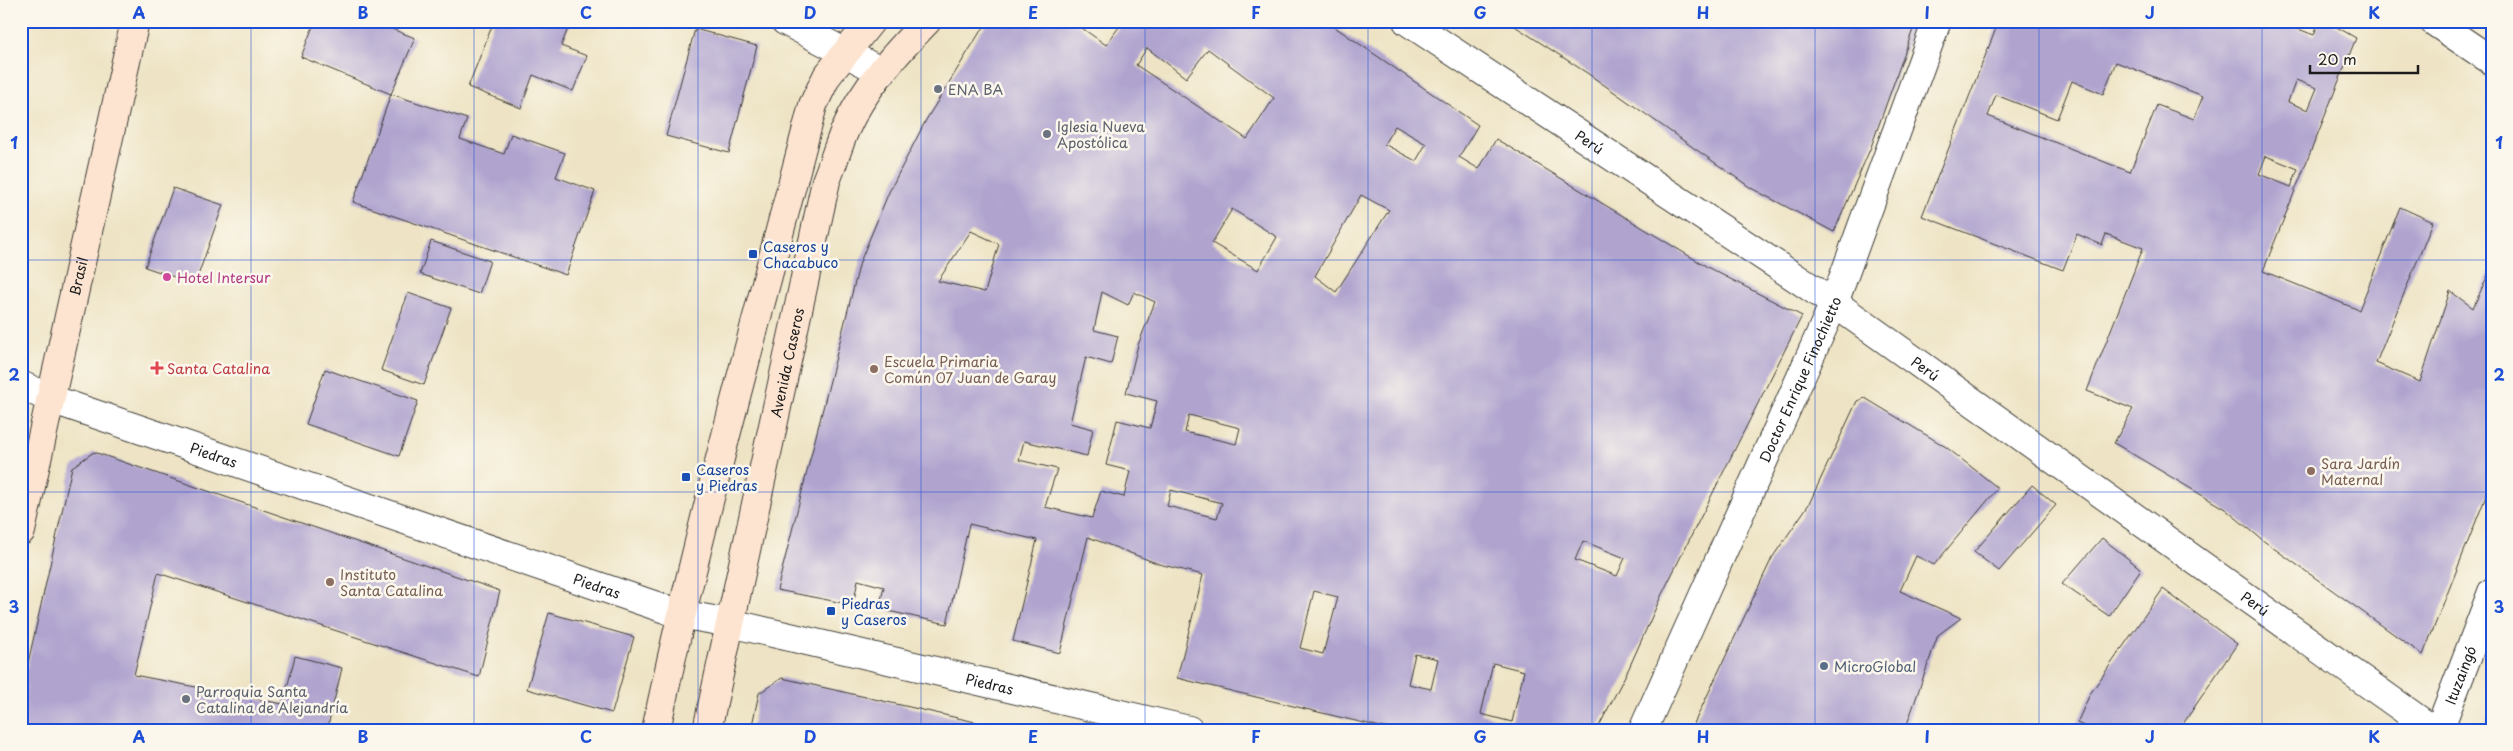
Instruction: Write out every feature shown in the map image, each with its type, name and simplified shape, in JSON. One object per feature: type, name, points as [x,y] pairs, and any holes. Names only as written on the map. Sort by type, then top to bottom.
[{"type":"main road","name":"Brasil","points":[[21,531],[135,21]]},
{"type":"main road","points":[[656,730],[680,614],[813,105],[826,76],[871,21]]},
{"type":"main road","name":"Avenida Caseros","points":[[707,730],[826,181],[846,129],[861,101],[882,72],[927,21]]},
{"type":"street","points":[[784,21],[882,72]]},
{"type":"street","name":"Perú","points":[[1408,21],[1834,304],[2433,730]]},
{"type":"street","name":"Doctor Enrique Finochietto","points":[[1643,730],[1834,304],[1937,21]]},
{"type":"street","points":[[2432,21],[2492,61]]},
{"type":"street","name":"Piedras","points":[[21,385],[51,399],[680,614],[730,623],[1190,730]]},
{"type":"street","name":"Ituzaingó","points":[[2440,730],[2492,592]]},
{"type":"building","points":[[315,21],[371,21],[415,38],[391,94],[301,57]]},
{"type":"building","points":[[494,21],[571,21],[561,46],[587,56],[573,91],[533,75],[521,108],[468,87]]},
{"type":"building","points":[[990,21],[1072,21],[1106,45],[1119,27],[1112,21],[1326,21],[1478,125],[1459,157],[1479,169],[1496,139],[1709,268],[1802,316],[1662,594],[1629,668],[1597,730],[1393,730],[1177,678],[1203,575],[1159,564],[1088,537],[1060,653],[1013,641],[1037,540],[969,524],[947,624],[879,609],[884,587],[858,580],[853,605],[777,590],[860,262],[889,192],[926,120],[980,32]],"holes":[[[1147,48],[1186,78],[1208,49],[1274,98],[1247,139],[1136,65]],[[1395,126],[1426,144],[1416,161],[1384,144]],[[1361,195],[1389,210],[1336,292],[1315,276]],[[1232,209],[1277,237],[1258,270],[1212,243]],[[971,231],[999,244],[985,292],[938,281]],[[1102,292],[1128,305],[1134,292],[1155,302],[1138,345],[1126,393],[1157,401],[1150,428],[1117,420],[1106,465],[1130,471],[1124,497],[1101,491],[1092,518],[1045,507],[1057,469],[1019,460],[1024,441],[1087,456],[1093,429],[1070,423],[1086,357],[1111,364],[1118,336],[1094,330]],[[1189,415],[1240,428],[1236,444],[1185,432]],[[1171,490],[1222,503],[1217,518],[1167,506]],[[1583,541],[1625,558],[1617,576],[1575,560]],[[1314,591],[1338,597],[1323,654],[1300,648]],[[1415,654],[1438,659],[1431,689],[1408,684]],[[1493,663],[1524,671],[1512,722],[1481,714]]]},
{"type":"building","points":[[1507,21],[1916,21],[1871,147],[1834,232],[1751,188],[1587,73]]},
{"type":"building","points":[[1999,21],[2277,21],[2314,35],[2319,21],[2326,21],[2356,38],[2263,271],[2359,310],[2400,207],[2433,222],[2376,363],[2420,382],[2450,291],[2473,308],[2492,266],[2492,481],[2423,655],[2265,542],[2225,509],[2114,443],[2133,409],[2087,391],[2143,248],[2106,234],[2102,245],[2077,234],[2063,270],[1922,216]],"holes":[[[2116,62],[2203,96],[2194,119],[2157,105],[2130,172],[1988,116],[1996,95],[2057,119],[2072,81],[2103,94]],[[2296,80],[2317,88],[2308,110],[2288,102]],[[2266,156],[2298,169],[2291,187],[2259,174]]]},
{"type":"building","points":[[695,29],[757,46],[729,153],[666,136]]},
{"type":"building","points":[[391,94],[467,119],[460,139],[504,154],[511,134],[565,153],[556,177],[595,191],[566,275],[353,202]]},
{"type":"building","points":[[173,188],[223,205],[195,284],[145,267]]},
{"type":"building","points":[[431,241],[490,261],[479,294],[420,274]]},
{"type":"building","points":[[408,293],[451,308],[424,385],[381,370]]},
{"type":"building","points":[[325,369],[418,401],[399,456],[306,424]]},
{"type":"building","points":[[1865,398],[1946,447],[1998,488],[1934,565],[1916,556],[1900,591],[1961,618],[1938,635],[1905,730],[1691,730],[1772,558],[1809,504],[1857,401]]},
{"type":"building","name":"Instituto Santa Catalina","points":[[94,452],[500,591],[479,677],[158,573],[134,675],[283,704],[295,656],[342,668],[327,730],[21,730],[21,694],[72,467]]},
{"type":"building","points":[[2032,485],[2056,505],[1999,571],[1974,552]]},
{"type":"building","points":[[2102,538],[2141,569],[2109,616],[2062,584]]},
{"type":"building","points":[[2163,589],[2237,644],[2179,730],[2093,730],[2077,723],[2090,694]]},
{"type":"building","points":[[549,613],[634,637],[612,713],[527,689]]},
{"type":"building","points":[[782,678],[1006,730],[751,730],[759,693]]},
{"type":"building","points":[[2492,706],[2492,730],[2483,730]]},
{"type":"place","name":"ENA BA","points":[[938,89]]},
{"type":"place","name":"Iglesia Nueva Apostólica","points":[[1047,134]]},
{"type":"place","name":"Caseros y Chacabuco","points":[[753,254]]},
{"type":"place","name":"Hotel Intersur","points":[[167,277]]},
{"type":"place","name":"Santa Catalina","points":[[157,368]]},
{"type":"place","name":"Escuela Primaria Común 07 Juan de Garay","points":[[874,369]]},
{"type":"place","name":"Sara Jardín Maternal","points":[[2311,471]]},
{"type":"place","name":"Caseros y Piedras","points":[[686,477]]},
{"type":"place","name":"Instituto Santa Catalina","points":[[330,582]]},
{"type":"place","name":"Piedras y Caseros","points":[[831,611]]},
{"type":"place","name":"MicroGlobal","points":[[1824,666]]},
{"type":"place","name":"Parroquia Santa Catalina de Alejandría","points":[[186,699]]}]
